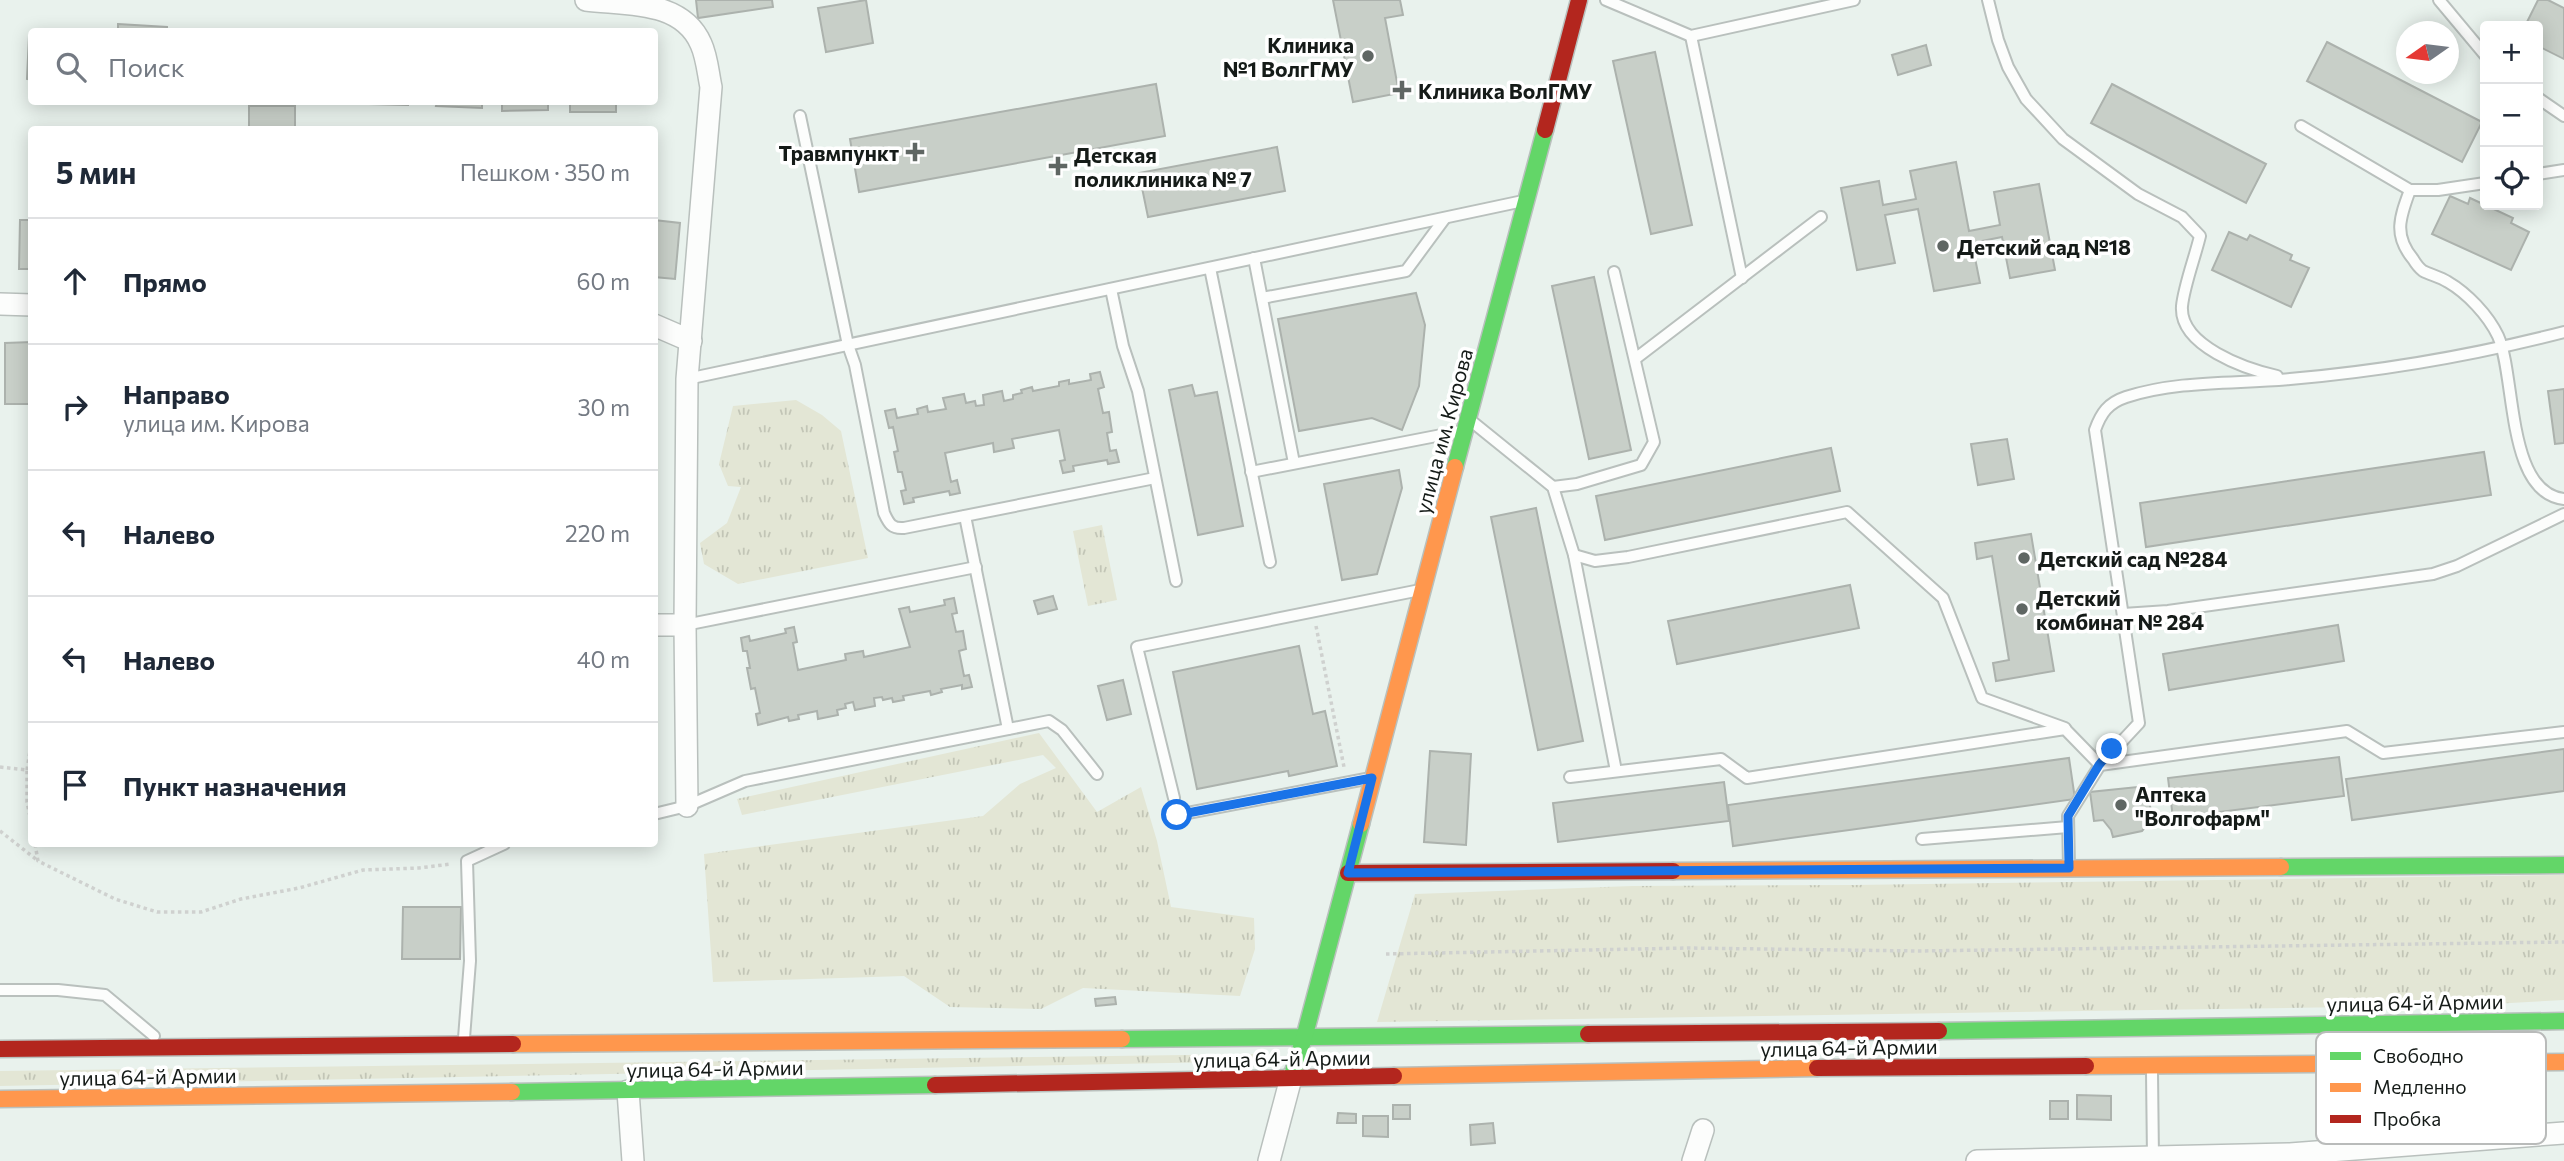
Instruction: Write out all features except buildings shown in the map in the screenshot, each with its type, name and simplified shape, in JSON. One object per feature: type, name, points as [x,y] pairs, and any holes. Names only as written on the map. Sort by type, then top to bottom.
[{"type":"main road","name":"улица им. Кирова","points":[[1291,1079],[1579,0]]},
{"type":"main road","points":[[1348,873],[2564,865]]},
{"type":"main road","name":"улица 64-й Армии","points":[[0,1049],[2154,1029],[2564,1020]]},
{"type":"main road","name":"улица 64-й Армии","points":[[2546,1062],[2564,1062]]},
{"type":"main road","name":"улица 64-й Армии","points":[[0,1099],[628,1091],[1794,1068],[2316,1064]]},
{"type":"street","points":[[586,0],[650,5],[682,16],[701,43],[711,86],[687,379],[687,806]]},
{"type":"street","points":[[0,304],[28,305]]},
{"type":"street","points":[[658,327],[691,341]]},
{"type":"street","points":[[658,625],[685,625]]},
{"type":"street","points":[[1269,1161],[1291,1079]]},
{"type":"street","points":[[628,1091],[633,1161]]},
{"type":"street","points":[[1693,1161],[1703,1130]]},
{"type":"street","points":[[2546,1135],[2564,1133]]},
{"type":"street","points":[[1976,1161],[2290,1154],[2391,1155],[2478,1144]]},
{"type":"lane","points":[[1606,0],[1691,36],[1854,0]]},
{"type":"lane","points":[[1988,0],[2008,67],[2026,99],[2063,139],[2138,194],[2182,217],[2200,236],[2182,307],[2185,323],[2193,336],[2205,347],[2263,373],[2290,379]]},
{"type":"lane","points":[[2439,0],[2480,49]]},
{"type":"lane","points":[[1691,36],[1742,278]]},
{"type":"lane","points":[[2543,101],[2564,116]]},
{"type":"lane","points":[[800,116],[848,345],[855,365],[884,513],[889,524],[895,529],[904,528],[1155,478]]},
{"type":"lane","points":[[2301,126],[2410,190],[2438,190],[2480,184]]},
{"type":"lane","points":[[2543,173],[2564,170]]},
{"type":"lane","points":[[2410,190],[2400,215],[2402,245],[2421,270],[2448,282],[2482,311],[2498,335],[2520,454],[2533,479],[2554,498],[2564,499]]},
{"type":"lane","points":[[687,379],[1526,200]]},
{"type":"lane","points":[[1635,359],[1821,217]]},
{"type":"lane","points":[[1262,298],[1406,271],[1445,218]]},
{"type":"lane","points":[[1254,258],[1294,463]]},
{"type":"lane","points":[[1210,268],[1270,562]]},
{"type":"lane","points":[[1553,487],[1577,484],[1641,465],[1654,442],[1614,272]]},
{"type":"lane","points":[[1111,289],[1122,346],[1138,390],[1176,581]]},
{"type":"lane","points":[[2069,868],[2068,816],[2099,765],[2139,723],[2095,430],[2100,415],[2108,406],[2154,390],[2200,383],[2290,379],[2384,368],[2502,348],[2564,332]]},
{"type":"lane","points":[[1251,472],[1466,424],[1553,487],[1574,555],[1616,771]]},
{"type":"lane","points":[[1574,555],[1595,561],[1628,557],[1847,512],[1942,598],[1982,698],[2065,729],[2099,765]]},
{"type":"lane","points":[[2123,614],[2168,611],[2433,573],[2457,566],[2564,514]]},
{"type":"lane","points":[[965,516],[1008,729]]},
{"type":"lane","points":[[685,625],[976,568]]},
{"type":"lane","points":[[1174,798],[1137,647],[1422,589]]},
{"type":"lane","points":[[658,813],[687,806],[745,781],[1049,721],[1055,724],[1097,774]]},
{"type":"lane","points":[[1570,777],[1721,759],[1747,778],[2065,729]]},
{"type":"lane","points":[[2099,765],[2347,731],[2383,753],[2564,732]]},
{"type":"lane","points":[[1177,815],[1372,778]]},
{"type":"lane","points":[[1922,839],[2068,827]]},
{"type":"lane","points":[[464,1044],[470,961],[467,862],[498,847]]},
{"type":"lane","points":[[0,990],[58,990],[105,995],[167,1047]]},
{"type":"lane","points":[[2152,1066],[2153,1159]]},
{"type":"path","points":[[1313,611],[1347,783]]},
{"type":"path","points":[[28,764],[28,807]]},
{"type":"path","points":[[0,767],[27,770]]},
{"type":"path","points":[[0,831],[38,861],[115,899],[157,912],[201,912],[241,899],[299,888],[363,870],[419,868],[467,862]]},
{"type":"path","points":[[36,847],[38,861]]},
{"type":"path","points":[[1385,954],[1687,948],[1918,951],[2564,942]]},
{"type":"green space","points":[[796,400],[822,415],[841,431],[868,558],[738,584],[704,564],[700,543],[727,523],[741,487],[728,486],[719,464],[733,406]]},
{"type":"green space","points":[[1102,525],[1117,600],[1088,606],[1073,531]]},
{"type":"green space","points":[[1039,733],[1097,812],[1141,787],[1157,841],[1171,907],[1254,918],[1255,949],[1240,996],[1083,988],[1041,1009],[950,1007],[904,976],[713,982],[704,854],[983,816],[1020,784],[1056,768],[1043,755],[742,815],[737,799]]},
{"type":"green space","points":[[2564,875],[2564,1000],[2474,1005],[1377,1022],[1415,894],[1632,886]]},
{"type":"green space","points":[[1262,1054],[1271,1061],[0,1086],[0,1071]]},
{"type":"traffic: fast","points":[[1455,467],[1545,130]]},
{"type":"traffic: fast","points":[[1291,1078],[1361,824]]},
{"type":"traffic: fast","points":[[2281,867],[2564,865]]},
{"type":"traffic: fast","points":[[1939,1031],[2564,1021]]},
{"type":"traffic: fast","points":[[1122,1039],[1588,1034]]},
{"type":"traffic: fast","points":[[512,1092],[935,1085]]},
{"type":"traffic: slow","points":[[1361,824],[1455,467]]},
{"type":"traffic: slow","points":[[1673,871],[2281,867]]},
{"type":"traffic: slow","points":[[513,1044],[1122,1039]]},
{"type":"traffic: slow","points":[[2546,1062],[2564,1062]]},
{"type":"traffic: slow","points":[[2086,1066],[2316,1064]]},
{"type":"traffic: slow","points":[[1394,1076],[1817,1068]]},
{"type":"traffic: slow","points":[[0,1099],[512,1092]]},
{"type":"traffic: jam","points":[[1545,130],[1579,0]]},
{"type":"traffic: jam","points":[[1348,873],[1673,871]]},
{"type":"traffic: jam","points":[[1588,1034],[1939,1031]]},
{"type":"traffic: jam","points":[[0,1049],[513,1044]]},
{"type":"traffic: jam","points":[[1817,1068],[2086,1066]]},
{"type":"traffic: jam","points":[[935,1085],[1394,1076]]},
{"type":"place","name":"Клиника №1 ВолгГМУ","points":[[1368,56]]},
{"type":"place","name":"Клиника ВолГМУ","points":[[1402,90]]},
{"type":"place","name":"Травмпункт","points":[[915,152]]},
{"type":"place","name":"Детская поликлиника № 7","points":[[1058,166]]},
{"type":"place","name":"Детский сад №18","points":[[1943,246]]},
{"type":"place","name":"Детский сад №284","points":[[2024,558]]},
{"type":"place","name":"Детский комбинат № 284","points":[[2022,609]]},
{"type":"place","name":"Аптека \"Волгофарм\"","points":[[2121,805]]},
{"type":"route","points":[[1177,815],[1372,778],[1348,873],[2069,868],[2068,816],[2112,749]]}]
